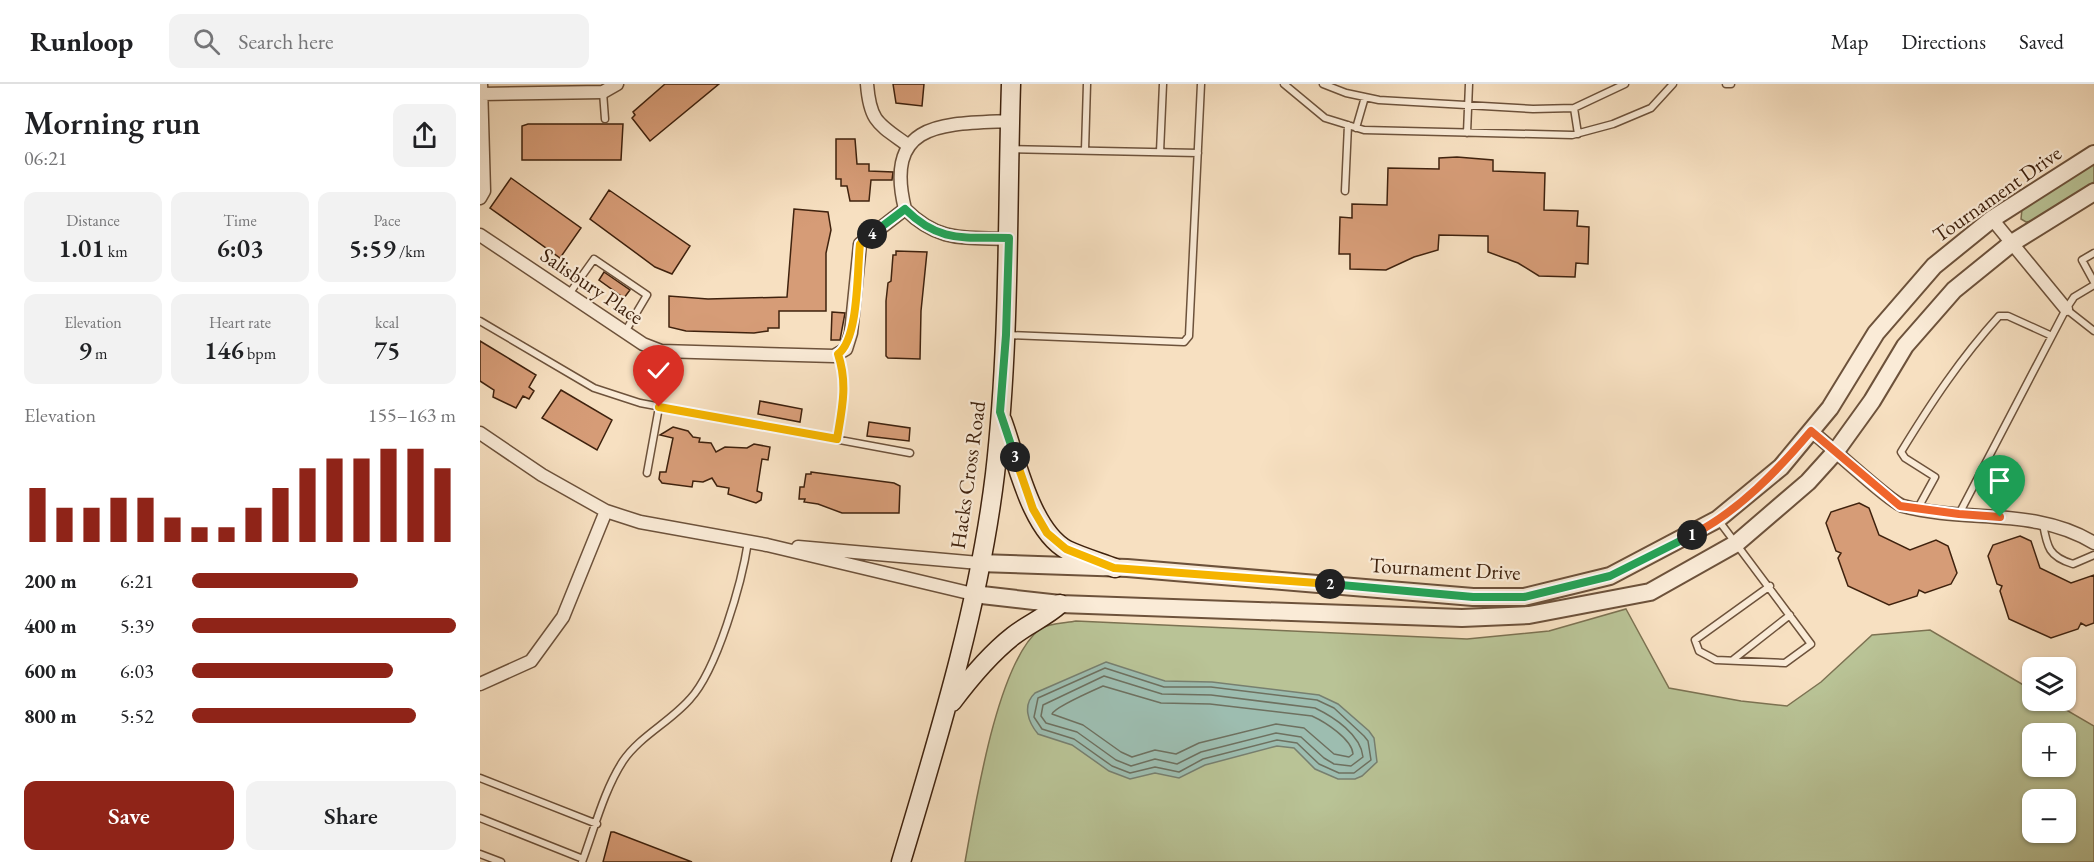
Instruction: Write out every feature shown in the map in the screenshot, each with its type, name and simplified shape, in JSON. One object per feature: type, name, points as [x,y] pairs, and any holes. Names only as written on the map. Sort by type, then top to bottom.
[{"type":"main road","name":"Hacks Cross Road","points":[[900,862],[948,708],[973,594],[994,476],[1006,335],[1011,84]]},
{"type":"main road","points":[[1000,412],[1033,509],[1047,533],[1066,549],[1114,568]]},
{"type":"main road","points":[[948,708],[968,680],[996,651],[1013,636],[1049,614],[1060,604]]},
{"type":"street","points":[[480,198],[484,191],[481,89],[603,92],[617,84]]},
{"type":"street","points":[[867,84],[870,108],[877,122],[909,146]]},
{"type":"street","points":[[1009,238],[952,236],[930,230],[905,209],[902,176],[903,159],[909,146],[922,132],[933,127],[1010,121]]},
{"type":"street","name":"Tournament Drive","points":[[767,545],[865,551],[979,563],[1114,568],[1473,597],[1524,597],[1610,576],[1718,519],[1781,467],[1830,408],[1876,333],[1906,296],[1959,244],[1992,219],[2094,154]]},
{"type":"street","name":"Tournament Drive","points":[[480,433],[542,475],[606,511],[666,528],[767,545],[973,594],[1060,604],[1462,618],[1529,615],[1650,592],[1737,543],[1808,482],[1836,451],[1872,401],[1905,346],[1954,290],[2012,243],[2094,192]]},
{"type":"street","points":[[838,354],[846,349],[852,333],[860,244],[905,209]]},
{"type":"street","points":[[1992,219],[2066,309]]},
{"type":"street","name":"Salisbury Place","points":[[480,235],[643,344],[661,351],[681,354],[834,356],[838,354]]},
{"type":"street","points":[[1811,431],[1900,506],[1959,514],[2024,519],[2064,530],[2094,543]]},
{"type":"street","points":[[480,684],[531,661],[563,617],[606,511]]},
{"type":"lane","points":[[1085,150],[1087,84]]},
{"type":"lane","points":[[1160,152],[1163,84]]},
{"type":"lane","points":[[1006,335],[1184,342],[1189,336],[1201,84]]},
{"type":"lane","points":[[1284,84],[1325,118],[1356,128],[1467,133],[1578,134],[1613,124],[1651,108],[1673,84]]},
{"type":"lane","points":[[1323,84],[1365,97],[1533,109],[1574,108],[1625,84]]},
{"type":"lane","points":[[1467,133],[1469,84]]},
{"type":"lane","points":[[603,92],[604,119]]},
{"type":"lane","points":[[1356,128],[1365,97]]},
{"type":"lane","points":[[1574,108],[1578,134]]},
{"type":"lane","points":[[1345,191],[1348,125]]},
{"type":"lane","points":[[1010,149],[1198,153]]},
{"type":"lane","points":[[1959,514],[2066,309],[2074,297],[2094,283],[2082,260],[2094,253]]},
{"type":"lane","points":[[568,294],[594,259],[646,295],[625,332]]},
{"type":"lane","points":[[2066,309],[2094,331]]},
{"type":"lane","points":[[1918,508],[1935,477],[1905,458],[1901,452],[1942,384],[1966,352],[1999,316],[2008,316],[2052,336]]},
{"type":"lane","points":[[480,321],[594,388],[659,407],[910,453]]},
{"type":"lane","points":[[837,439],[845,392],[844,373],[838,354]]},
{"type":"lane","points":[[647,473],[659,407]]},
{"type":"lane","points":[[1718,519],[1770,586],[1810,644],[1785,663],[1716,660],[1698,651],[1695,640],[1770,586]]},
{"type":"lane","points":[[2043,524],[2048,546],[2058,560],[2073,564],[2094,555]]},
{"type":"lane","points":[[480,818],[582,861],[624,760],[682,708],[700,686],[729,615],[748,542]]},
{"type":"lane","points":[[1734,659],[1790,615]]},
{"type":"lane","points":[[480,778],[597,824]]},
{"type":"lane","points":[[480,854],[501,862]]},
{"type":"green space","points":[[2094,163],[2094,182],[2033,221],[2026,222],[2021,219],[2022,209]]},
{"type":"green space","points":[[1626,609],[1669,688],[1741,701],[1787,706],[1821,682],[1872,635],[1930,630],[2022,684],[2022,711],[2068,711],[2094,726],[2094,862],[965,862],[982,773],[1000,703],[1025,646],[1043,627],[1076,621],[1467,639],[1549,631]]},
{"type":"water","points":[[1106,662],[1165,681],[1212,682],[1319,695],[1338,704],[1369,731],[1374,738],[1377,762],[1362,776],[1355,779],[1338,779],[1315,769],[1294,748],[1277,746],[1205,765],[1179,778],[1155,773],[1130,779],[1109,771],[1072,745],[1038,734],[1028,714],[1029,703],[1035,693]]},
{"type":"building","points":[[665,84],[719,84],[650,141],[632,118],[635,115],[633,112]]},
{"type":"building","points":[[893,84],[924,84],[922,106],[896,103]]},
{"type":"building","points":[[528,124],[623,124],[621,160],[522,160],[522,126]]},
{"type":"building","points":[[836,139],[855,139],[857,164],[869,164],[869,171],[893,172],[892,180],[871,180],[869,201],[850,201],[847,186],[841,186],[841,179],[836,179]]},
{"type":"building","points":[[1439,158],[1493,160],[1493,171],[1545,173],[1544,210],[1578,211],[1577,226],[1589,227],[1588,264],[1576,263],[1575,277],[1539,276],[1518,263],[1488,252],[1488,236],[1439,235],[1438,250],[1414,257],[1386,270],[1350,269],[1350,254],[1339,254],[1340,217],[1352,218],[1352,204],[1387,205],[1388,168],[1439,169]]},
{"type":"building","points":[[511,178],[581,228],[560,258],[490,208]]},
{"type":"building","points":[[609,190],[690,246],[672,274],[655,267],[590,219]]},
{"type":"building","points":[[794,209],[828,212],[831,230],[826,253],[826,311],[779,311],[779,328],[768,328],[768,331],[754,333],[686,331],[669,327],[669,296],[708,299],[787,297]]},
{"type":"building","points":[[896,251],[927,252],[921,311],[920,359],[888,358],[886,356],[886,301],[888,283],[891,281],[893,255],[896,255]]},
{"type":"building","points":[[604,272],[630,290],[624,298],[599,280]]},
{"type":"building","points":[[832,312],[845,313],[840,340],[831,340]]},
{"type":"building","points":[[480,341],[536,375],[529,387],[534,391],[529,399],[523,396],[516,408],[493,397],[494,390],[480,381]]},
{"type":"building","points":[[561,390],[612,420],[597,450],[542,418]]},
{"type":"building","points":[[760,401],[802,409],[800,422],[758,414]]},
{"type":"building","points":[[869,422],[910,428],[909,441],[867,436]]},
{"type":"building","points":[[673,427],[688,431],[693,437],[700,438],[699,442],[711,443],[716,452],[725,447],[747,448],[754,444],[770,447],[768,460],[762,459],[757,491],[762,493],[761,500],[756,503],[728,494],[729,488],[717,486],[712,478],[703,482],[693,481],[692,487],[662,483],[659,479],[660,472],[666,472],[673,438],[660,435]]},
{"type":"building","points":[[811,472],[894,483],[900,486],[899,513],[842,513],[818,504],[804,502],[805,499],[799,499],[800,487],[804,487],[806,474],[811,474]]},
{"type":"building","points":[[1859,503],[1869,508],[1879,535],[1910,550],[1936,540],[1948,546],[1957,573],[1951,584],[1925,593],[1919,590],[1917,596],[1889,605],[1848,586],[1838,558],[1841,553],[1836,551],[1826,523],[1831,512]]},
{"type":"building","points":[[2020,536],[2031,541],[2040,568],[2071,583],[2094,575],[2094,623],[2086,626],[2081,623],[2078,629],[2051,638],[2009,619],[2000,591],[2002,586],[1997,584],[1988,556],[1993,545]]},
{"type":"building","points":[[611,832],[614,832],[692,862],[603,862]]},
{"type":"route","points":[[659,407],[726,421],[837,439],[845,392],[844,373],[838,354],[846,349],[852,333],[860,244],[905,209],[930,230],[952,236],[1009,238],[1006,335],[1000,412],[1033,509],[1047,533],[1066,549],[1114,568],[1473,597],[1524,597],[1610,576],[1696,533],[1718,519],[1781,467],[1811,431],[1900,506],[2000,517]]}]
